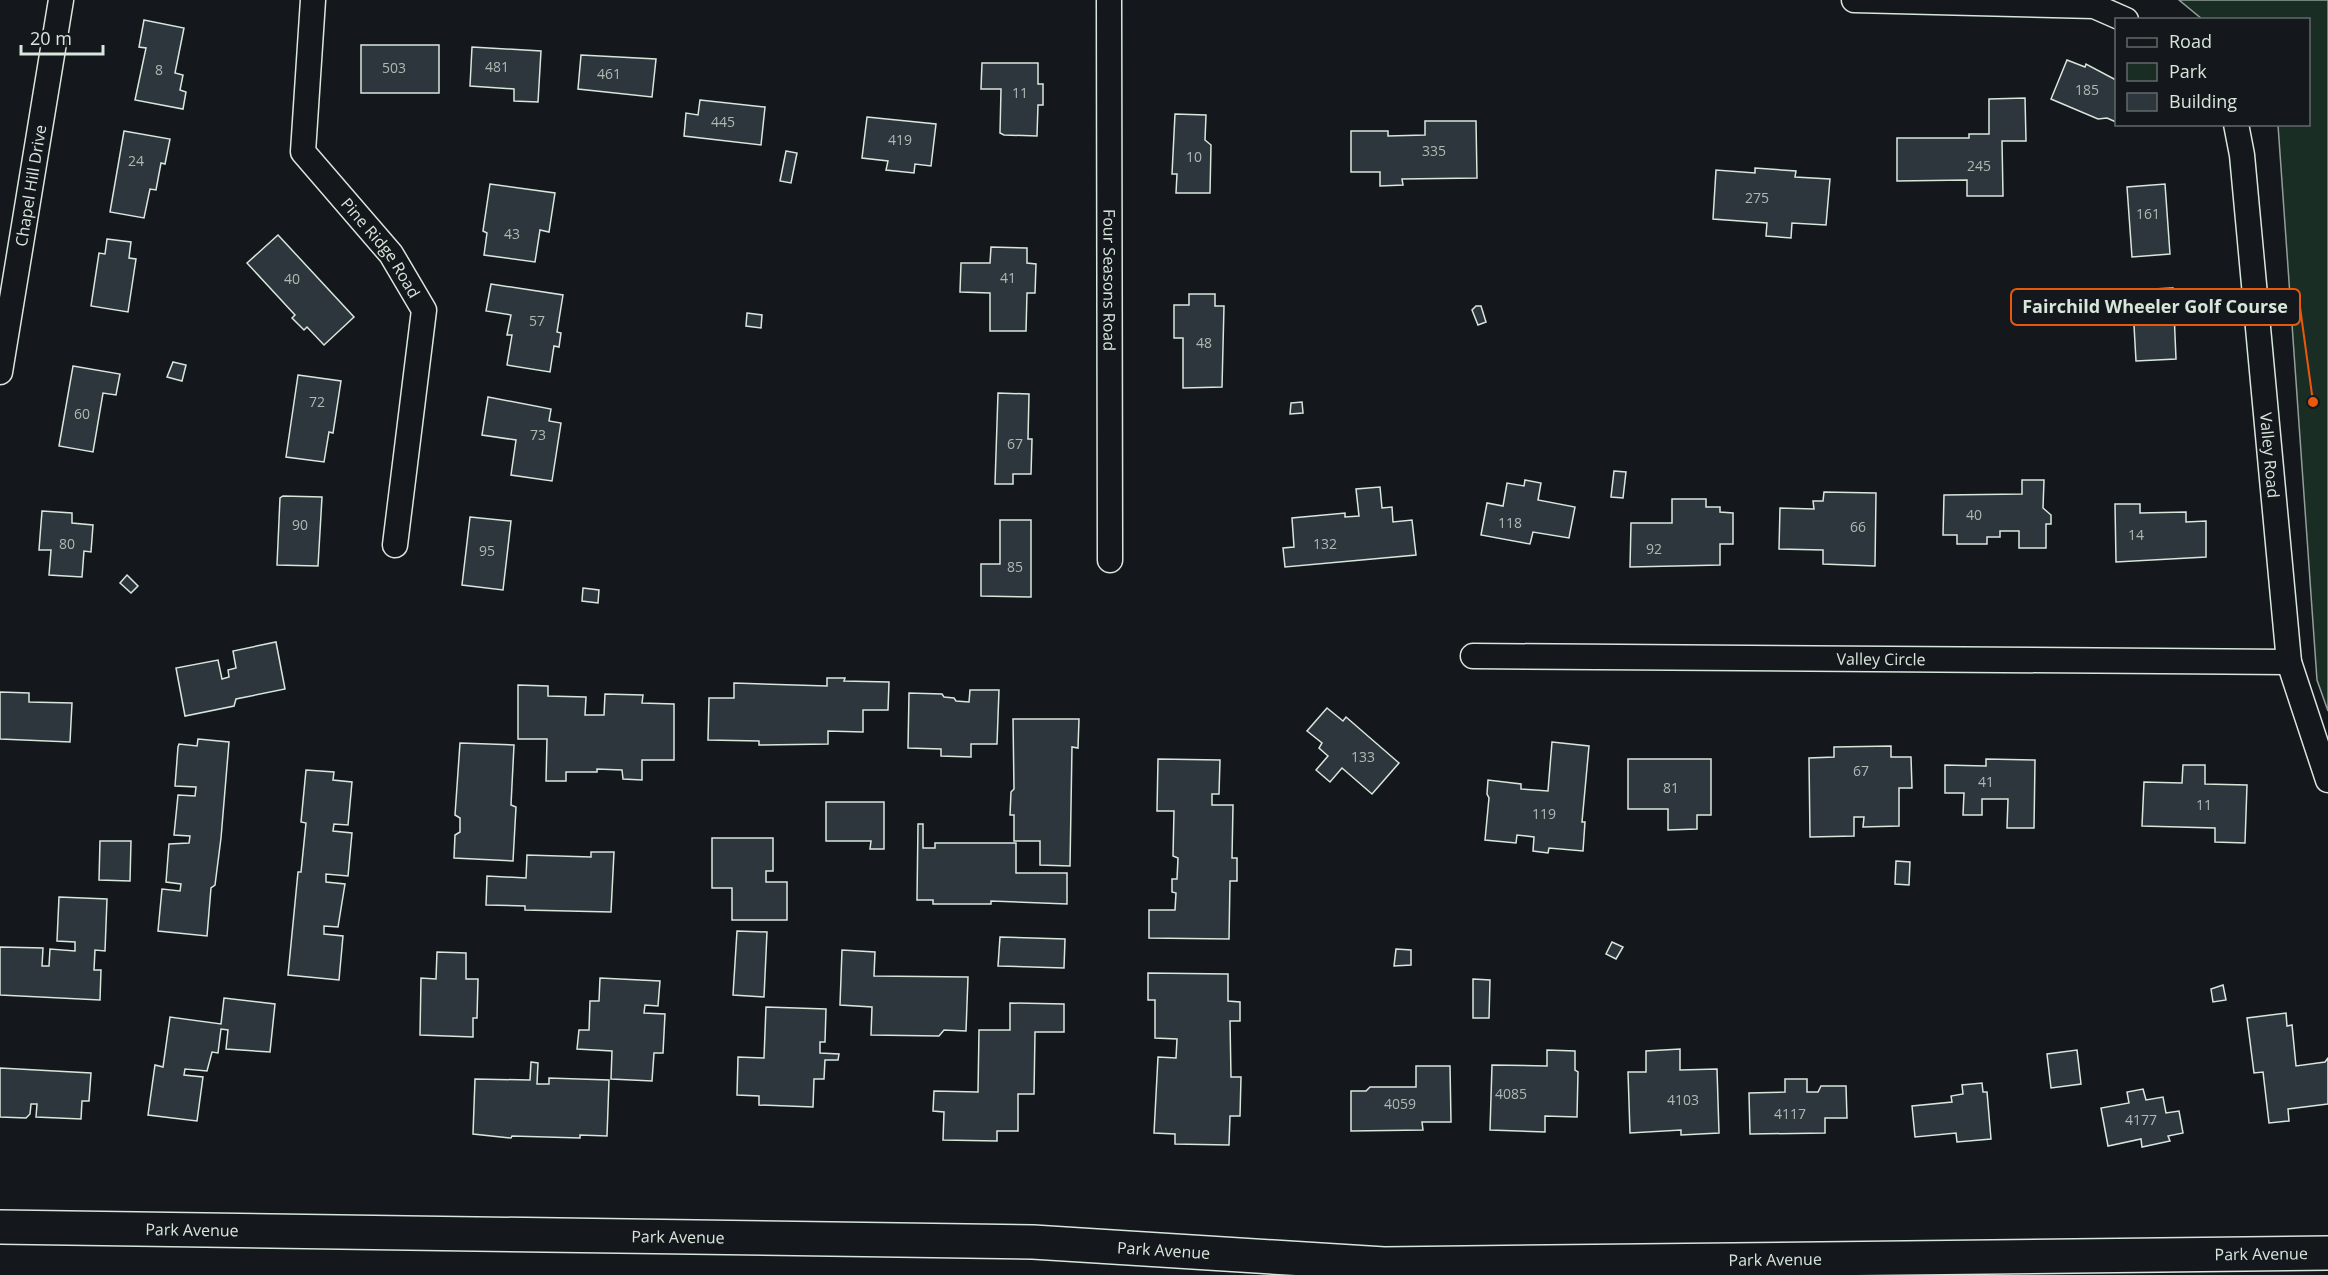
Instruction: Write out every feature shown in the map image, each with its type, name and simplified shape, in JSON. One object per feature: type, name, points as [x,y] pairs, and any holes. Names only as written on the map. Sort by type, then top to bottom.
[{"type":"main road","name":"Park Avenue","points":[[0,1227],[1033,1242],[1384,1264],[2328,1252]]},
{"type":"street","name":"Chapel Hill Drive","points":[[0,372],[61,0]]},
{"type":"street","name":"Pine Ridge Road","points":[[313,0],[303,152],[391,254],[424,310],[395,545]]},
{"type":"street","name":"Four Seasons Road","points":[[1109,0],[1110,560]]},
{"type":"street","points":[[1854,0],[2094,6],[2121,18]]},
{"type":"street","name":"Valley Road","points":[[2236,126],[2244,167],[2289,662],[2328,780]]},
{"type":"street","name":"Valley Circle","points":[[1473,656],[2289,662]]},
{"type":"green space","points":[[2179,0],[2328,0],[2328,711],[2317,680],[2278,126],[2310,126],[2310,18],[2201,18]]},
{"type":"building","points":[[144,20],[184,28],[175,73],[183,75],[180,90],[186,92],[183,109],[135,100],[146,48],[139,47]]},
{"type":"building","points":[[361,45],[439,45],[439,93],[361,93]]},
{"type":"building","points":[[472,47],[541,51],[538,102],[514,101],[514,89],[470,86]]},
{"type":"building","points":[[581,55],[656,59],[652,97],[578,89]]},
{"type":"building","points":[[2067,60],[2085,67],[2086,64],[2115,79],[2115,122],[2107,118],[2098,119],[2051,99]]},
{"type":"building","points":[[982,63],[1038,63],[1038,84],[1043,84],[1043,105],[1038,105],[1037,136],[1000,133],[1001,89],[981,89]]},
{"type":"building","points":[[2025,98],[2026,141],[2002,141],[2003,196],[1967,196],[1967,180],[1897,181],[1897,138],[1969,138],[1969,134],[1989,134],[1989,99]]},
{"type":"building","points":[[700,100],[765,107],[761,145],[684,136],[686,113],[698,115]]},
{"type":"building","points":[[1175,114],[1206,115],[1205,140],[1211,145],[1210,193],[1176,193],[1177,174],[1172,174]]},
{"type":"building","points":[[867,117],[936,124],[931,166],[915,164],[914,173],[886,170],[888,161],[862,158]]},
{"type":"building","points":[[1425,121],[1476,121],[1477,178],[1402,179],[1403,185],[1380,186],[1380,172],[1351,172],[1351,131],[1388,131],[1388,136],[1425,135]]},
{"type":"building","points":[[124,131],[170,139],[165,164],[161,163],[156,190],[150,189],[144,218],[110,212]]},
{"type":"building","points":[[786,151],[797,153],[791,183],[780,181]]},
{"type":"building","points":[[1755,168],[1796,171],[1795,177],[1830,179],[1826,225],[1792,223],[1791,238],[1766,236],[1767,223],[1713,219],[1716,170],[1755,173]]},
{"type":"building","points":[[490,184],[555,193],[549,232],[540,230],[535,262],[484,255],[487,233],[483,231]]},
{"type":"building","points":[[2165,184],[2170,254],[2132,257],[2127,187]]},
{"type":"building","points":[[278,235],[354,317],[324,345],[307,327],[304,330],[292,318],[295,315],[247,263]]},
{"type":"building","points":[[107,239],[131,242],[129,258],[136,259],[128,312],[91,306],[99,253],[105,254]]},
{"type":"building","points":[[991,247],[1027,248],[1027,263],[1036,264],[1035,293],[1027,293],[1026,331],[990,331],[990,293],[960,292],[961,263],[990,263]]},
{"type":"building","points":[[491,284],[563,295],[557,332],[561,333],[559,347],[554,346],[550,372],[507,365],[512,335],[507,335],[511,315],[486,311]]},
{"type":"building","points":[[2173,288],[2176,359],[2136,361],[2132,290]]},
{"type":"building","points":[[1189,294],[1215,294],[1215,306],[1224,306],[1222,387],[1183,388],[1183,338],[1174,338],[1174,305],[1189,305]]},
{"type":"building","points":[[1476,306],[1481,306],[1486,322],[1478,325],[1472,310]]},
{"type":"building","points":[[747,313],[762,315],[761,328],[746,326]]},
{"type":"building","points":[[173,362],[186,365],[182,381],[167,377]]},
{"type":"building","points":[[73,366],[120,374],[116,395],[103,393],[93,452],[59,446]]},
{"type":"building","points":[[298,375],[341,381],[333,433],[329,432],[324,462],[286,457]]},
{"type":"building","points":[[998,393],[1029,394],[1028,439],[1032,439],[1031,474],[1013,474],[1013,484],[995,484]]},
{"type":"building","points":[[488,397],[551,409],[549,421],[561,423],[552,481],[511,475],[516,440],[482,435]]},
{"type":"building","points":[[1302,402],[1303,413],[1290,414],[1291,403]]},
{"type":"building","points":[[1614,471],[1626,472],[1623,498],[1611,497]]},
{"type":"building","points":[[1525,480],[1541,483],[1538,500],[1575,507],[1569,538],[1533,532],[1530,544],[1481,535],[1487,503],[1503,506],[1507,483],[1524,486]]},
{"type":"building","points":[[2022,480],[2044,480],[2043,508],[2051,515],[2051,524],[2046,524],[2046,548],[2019,548],[2019,531],[2000,531],[2000,537],[1987,537],[1987,544],[1957,544],[1957,535],[1943,535],[1944,495],[2022,494]]},
{"type":"building","points":[[1380,487],[1382,508],[1392,507],[1393,522],[1412,520],[1416,555],[1285,567],[1283,548],[1294,547],[1292,518],[1345,513],[1345,517],[1359,516],[1356,489]]},
{"type":"building","points":[[1824,492],[1876,493],[1875,566],[1823,564],[1823,550],[1779,549],[1780,508],[1814,509],[1813,501],[1823,501]]},
{"type":"building","points":[[283,496],[322,497],[318,566],[277,565],[280,498]]},
{"type":"building","points":[[1672,499],[1706,499],[1706,507],[1720,507],[1720,512],[1733,513],[1733,544],[1720,544],[1720,565],[1630,567],[1631,523],[1672,523]]},
{"type":"building","points":[[2115,504],[2140,504],[2140,513],[2186,512],[2186,522],[2206,521],[2206,557],[2116,562]]},
{"type":"building","points":[[42,511],[72,513],[72,523],[93,525],[91,552],[84,551],[82,577],[49,575],[51,550],[39,550]]},
{"type":"building","points":[[470,517],[511,521],[503,590],[462,585]]},
{"type":"building","points":[[1000,520],[1031,520],[1031,597],[981,596],[981,564],[1000,564]]},
{"type":"building","points":[[127,575],[138,586],[131,593],[120,583]]},
{"type":"building","points":[[583,588],[599,590],[598,603],[582,601]]},
{"type":"building","points":[[276,642],[285,689],[236,699],[234,706],[185,716],[176,668],[218,660],[222,679],[229,677],[228,670],[236,668],[233,651]]},
{"type":"building","points":[[827,678],[845,678],[844,681],[889,682],[888,710],[863,710],[863,732],[828,731],[828,744],[759,745],[759,741],[708,740],[709,698],[734,698],[734,683],[827,686]]},
{"type":"building","points":[[518,685],[548,686],[548,696],[586,697],[585,715],[604,715],[605,694],[643,695],[642,703],[674,704],[674,760],[642,760],[642,780],[623,779],[622,770],[597,769],[597,772],[566,772],[566,781],[546,781],[547,739],[518,739]]},
{"type":"building","points":[[970,690],[999,690],[997,744],[971,744],[971,757],[941,756],[941,749],[908,748],[909,693],[942,694],[956,701],[969,702]]},
{"type":"building","points":[[0,692],[29,693],[29,702],[72,703],[70,742],[0,739]]},
{"type":"building","points":[[1327,708],[1343,721],[1346,717],[1399,763],[1372,794],[1342,768],[1330,782],[1316,770],[1328,756],[1319,748],[1322,743],[1307,731]]},
{"type":"building","points":[[1013,719],[1079,719],[1078,748],[1072,747],[1070,866],[1040,865],[1040,841],[1014,841],[1014,815],[1010,815],[1011,792],[1014,789]]},
{"type":"building","points":[[198,739],[229,742],[221,838],[215,885],[211,888],[207,936],[158,931],[162,889],[180,891],[181,884],[166,882],[169,844],[189,843],[190,836],[174,835],[178,795],[195,796],[196,787],[175,786],[178,747],[179,744],[197,746]]},
{"type":"building","points":[[1552,742],[1589,746],[1582,822],[1585,822],[1583,851],[1549,848],[1548,853],[1533,851],[1534,837],[1517,835],[1516,843],[1485,840],[1489,798],[1488,780],[1521,784],[1521,789],[1548,791]]},
{"type":"building","points":[[460,743],[514,745],[511,805],[516,807],[513,861],[454,858],[455,835],[460,832],[460,818],[455,815]]},
{"type":"building","points":[[1891,746],[1891,757],[1911,757],[1912,788],[1899,788],[1899,826],[1863,827],[1864,817],[1854,817],[1854,836],[1810,837],[1809,758],[1834,757],[1834,747]]},
{"type":"building","points":[[1158,759],[1220,760],[1219,794],[1212,794],[1212,805],[1233,805],[1232,858],[1237,858],[1237,881],[1230,881],[1229,939],[1149,938],[1149,910],[1175,910],[1176,893],[1172,892],[1172,879],[1177,879],[1178,858],[1173,856],[1174,811],[1157,811]]},
{"type":"building","points":[[1628,759],[1711,759],[1711,815],[1697,815],[1697,829],[1668,830],[1668,809],[1628,809]]},
{"type":"building","points":[[1986,759],[2035,760],[2034,828],[2007,828],[2008,799],[1982,799],[1982,815],[1963,815],[1964,793],[1945,793],[1945,765],[1986,766]]},
{"type":"building","points":[[2183,765],[2205,765],[2205,784],[2247,785],[2245,843],[2215,842],[2215,828],[2142,826],[2144,782],[2182,783]]},
{"type":"building","points":[[306,770],[334,772],[333,780],[352,782],[348,825],[334,824],[333,831],[352,833],[348,876],[326,874],[326,882],[345,884],[338,927],[324,926],[324,934],[343,936],[339,980],[288,975],[298,872],[301,872],[306,823],[301,822]]},
{"type":"building","points":[[826,802],[884,802],[884,849],[870,849],[871,841],[826,841]]},
{"type":"building","points":[[918,824],[923,824],[923,848],[935,848],[935,843],[1016,843],[1016,873],[1067,873],[1067,904],[991,901],[991,904],[933,904],[933,900],[917,900]]},
{"type":"building","points":[[712,838],[773,838],[773,871],[766,871],[766,882],[787,882],[787,920],[732,920],[732,888],[712,888]]},
{"type":"building","points":[[100,841],[131,841],[130,881],[99,880]]},
{"type":"building","points":[[591,852],[614,852],[611,912],[525,910],[525,906],[486,905],[487,876],[526,878],[527,855],[591,857]]},
{"type":"building","points":[[1896,861],[1910,862],[1909,885],[1895,884]]},
{"type":"building","points":[[59,897],[107,899],[105,951],[95,950],[94,970],[101,970],[100,1000],[0,995],[0,947],[43,948],[42,966],[49,966],[50,949],[75,951],[75,942],[57,941]]},
{"type":"building","points":[[737,931],[767,932],[764,997],[733,995]]},
{"type":"building","points":[[1000,937],[1065,939],[1064,968],[998,966]]},
{"type":"building","points":[[1612,942],[1623,947],[1616,959],[1606,954]]},
{"type":"building","points":[[1396,949],[1411,950],[1411,965],[1394,966]]},
{"type":"building","points":[[842,950],[875,952],[874,976],[968,977],[966,1031],[944,1030],[939,1036],[871,1035],[872,1007],[840,1005]]},
{"type":"building","points":[[437,952],[466,953],[466,979],[478,979],[477,1018],[473,1018],[473,1037],[420,1035],[421,978],[436,979]]},
{"type":"building","points":[[1148,973],[1228,974],[1228,1001],[1240,1002],[1240,1021],[1230,1021],[1231,1077],[1241,1077],[1240,1116],[1230,1116],[1229,1145],[1175,1144],[1175,1134],[1154,1133],[1158,1057],[1176,1058],[1177,1039],[1155,1038],[1155,1000],[1148,1000]]},
{"type":"building","points":[[600,978],[660,981],[658,1006],[645,1005],[644,1013],[665,1014],[663,1053],[654,1053],[652,1081],[611,1079],[612,1051],[577,1049],[579,1030],[589,1030],[590,1001],[599,1001]]},
{"type":"building","points":[[1473,979],[1490,980],[1489,1018],[1473,1018]]},
{"type":"building","points":[[2223,985],[2226,1000],[2213,1002],[2211,989]]},
{"type":"building","points":[[224,998],[275,1004],[270,1052],[226,1049],[228,1030],[221,1029],[218,1053],[212,1052],[207,1071],[185,1069],[184,1075],[203,1077],[197,1121],[148,1115],[155,1065],[163,1067],[170,1017],[221,1024]]},
{"type":"building","points":[[1010,1003],[1064,1004],[1064,1032],[1035,1032],[1034,1094],[1018,1094],[1018,1131],[997,1131],[997,1141],[943,1140],[944,1112],[933,1111],[934,1091],[978,1092],[979,1030],[1010,1030]]},
{"type":"building","points":[[766,1007],[826,1009],[825,1042],[820,1042],[820,1053],[839,1054],[838,1060],[825,1060],[824,1079],[814,1079],[813,1107],[759,1105],[759,1096],[737,1095],[738,1057],[764,1058]]},
{"type":"building","points":[[2286,1013],[2287,1026],[2292,1025],[2296,1066],[2325,1062],[2328,1058],[2328,1104],[2288,1109],[2289,1121],[2269,1123],[2263,1072],[2254,1073],[2247,1018]]},
{"type":"building","points":[[1680,1049],[1680,1070],[1717,1069],[1719,1133],[1681,1135],[1681,1130],[1630,1133],[1628,1072],[1646,1072],[1646,1051]]},
{"type":"building","points":[[1547,1050],[1575,1051],[1575,1070],[1578,1072],[1577,1117],[1545,1116],[1545,1132],[1490,1130],[1492,1065],[1547,1066]]},
{"type":"building","points":[[2077,1050],[2081,1084],[2051,1088],[2047,1054]]},
{"type":"building","points":[[531,1062],[538,1063],[537,1084],[549,1084],[549,1078],[609,1080],[607,1136],[580,1135],[580,1138],[512,1136],[511,1138],[473,1134],[475,1079],[530,1080]]},
{"type":"building","points":[[1416,1066],[1450,1066],[1451,1122],[1422,1122],[1423,1130],[1351,1131],[1351,1091],[1366,1091],[1370,1087],[1416,1087]]},
{"type":"building","points":[[0,1068],[91,1073],[89,1101],[82,1101],[81,1119],[36,1117],[37,1104],[31,1104],[30,1114],[26,1118],[0,1117]]},
{"type":"building","points":[[1785,1079],[1807,1079],[1807,1092],[1818,1092],[1821,1086],[1846,1086],[1847,1118],[1825,1118],[1825,1133],[1750,1134],[1749,1093],[1785,1092]]},
{"type":"building","points":[[1982,1083],[1983,1092],[1987,1092],[1991,1139],[1957,1142],[1956,1133],[1915,1137],[1912,1106],[1952,1102],[1951,1096],[1963,1094],[1962,1085]]},
{"type":"building","points":[[2143,1089],[2146,1100],[2163,1097],[2166,1113],[2179,1111],[2183,1133],[2168,1136],[2170,1141],[2142,1147],[2141,1139],[2108,1146],[2101,1108],[2129,1103],[2127,1092]]},
{"type":"place","name":"Fairchild Wheeler Golf Course","points":[[2313,402]]}]
